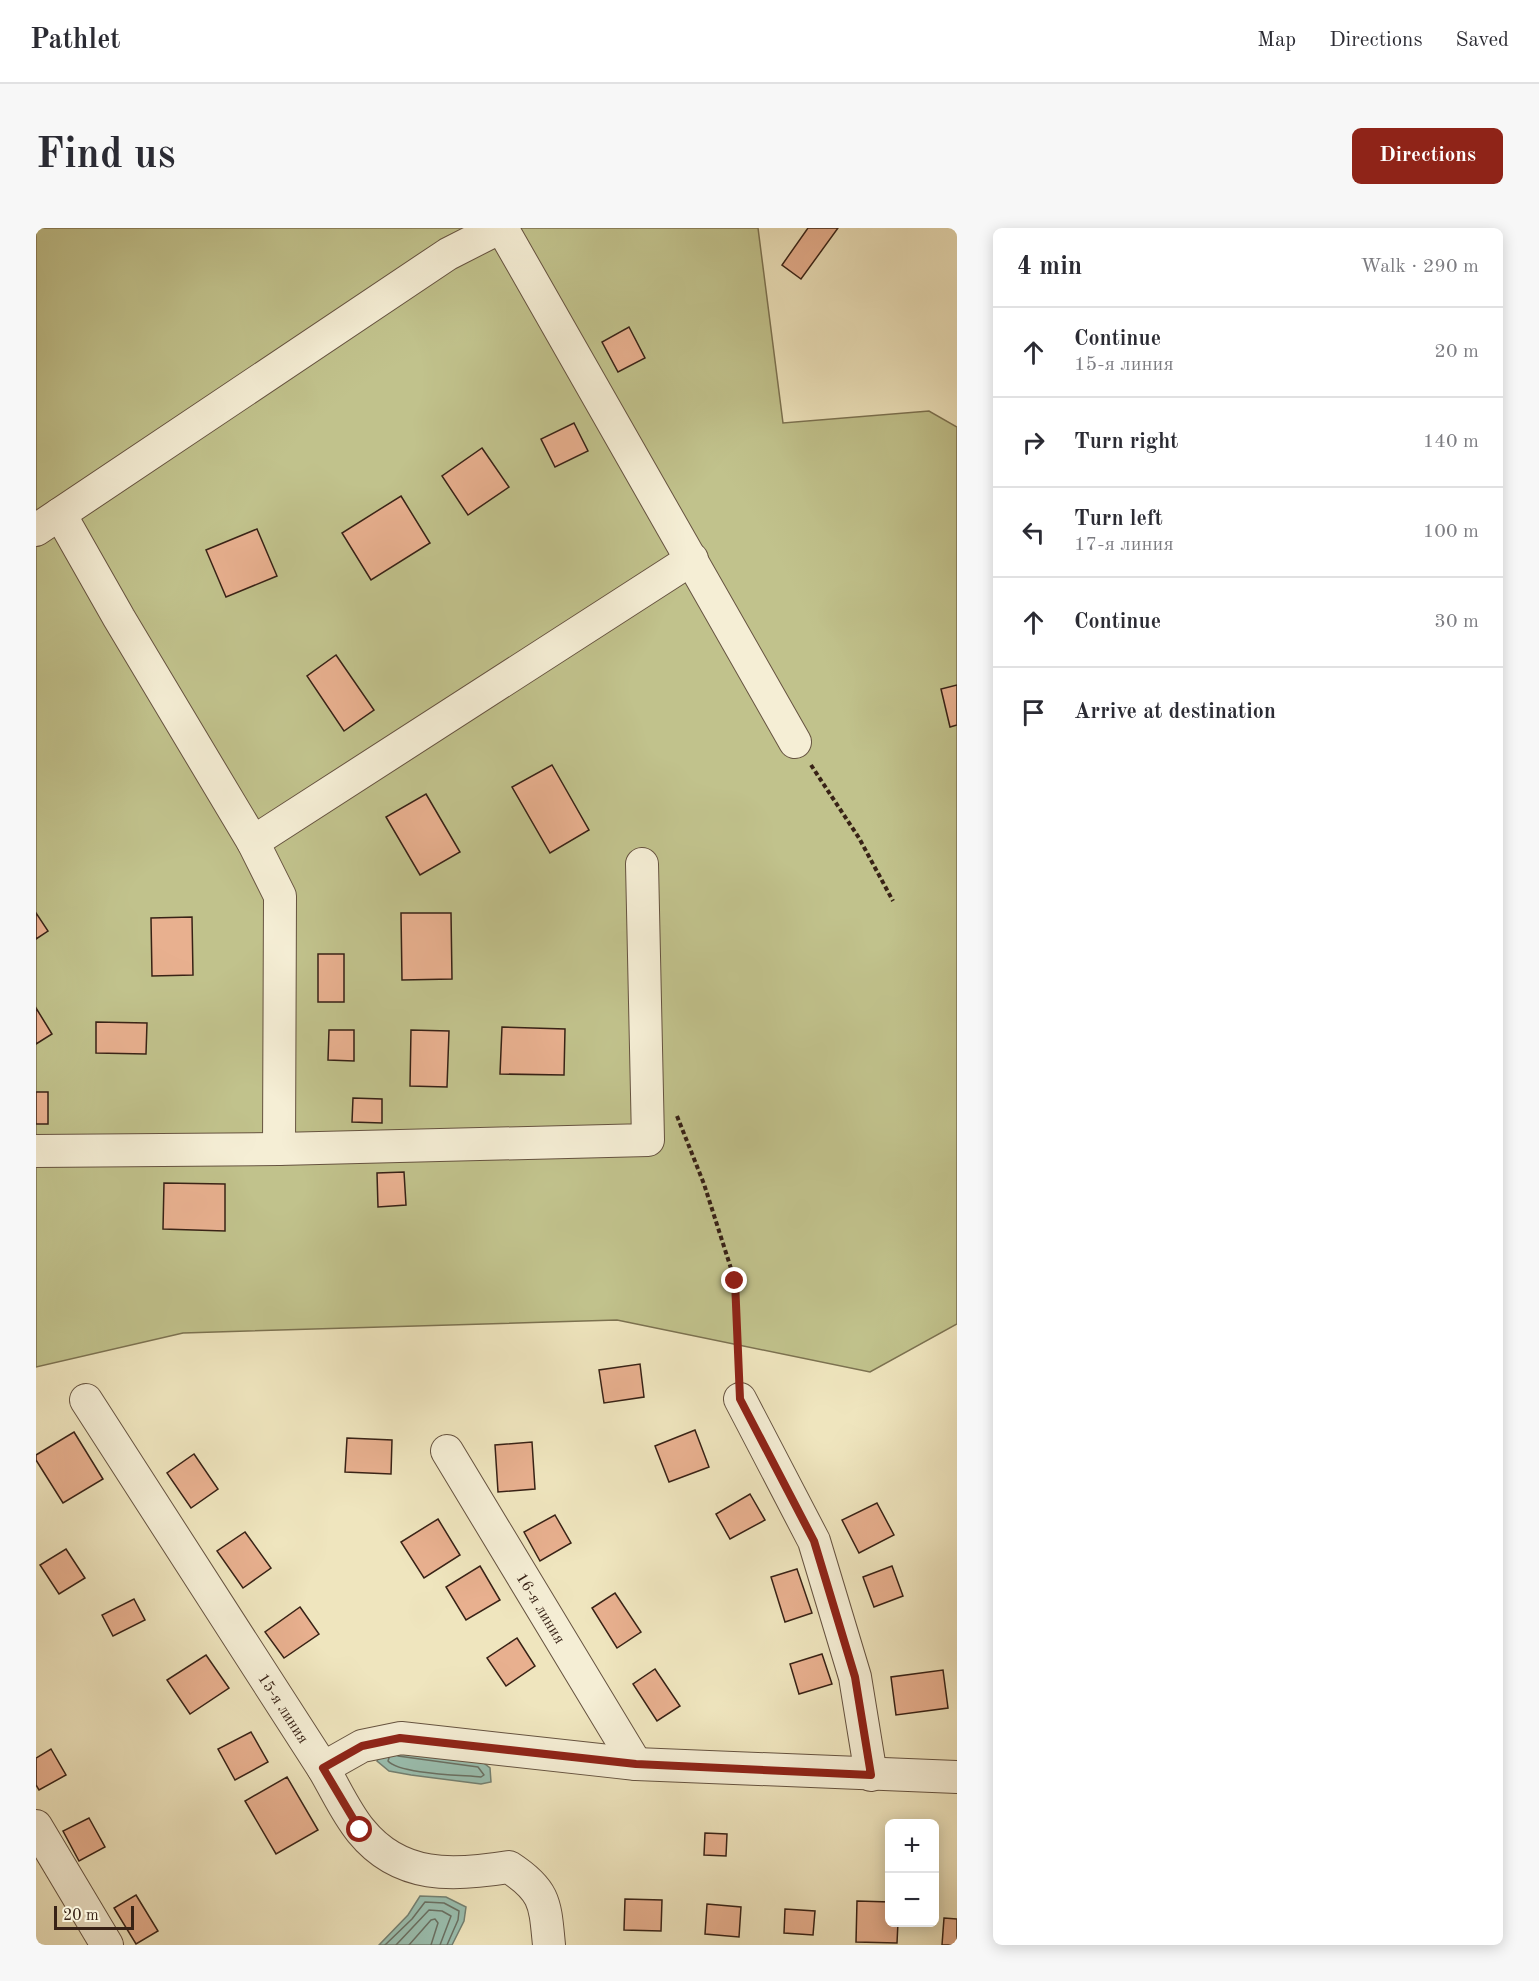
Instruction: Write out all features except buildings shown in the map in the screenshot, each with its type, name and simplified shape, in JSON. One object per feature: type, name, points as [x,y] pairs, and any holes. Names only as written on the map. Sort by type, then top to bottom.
[{"type":"street","points":[[279,1149],[280,896],[253,842],[119,618],[48,522],[448,254],[501,228],[795,742]]},
{"type":"street","points":[[253,842],[692,559]]},
{"type":"street","points":[[36,1150],[279,1149],[648,1140],[642,864]]},
{"type":"street","points":[[740,1399],[814,1541],[855,1677],[871,1775]]},
{"type":"street","name":"15-я линия","points":[[86,1400],[323,1768],[360,1830],[382,1853],[421,1871],[467,1874],[509,1867],[530,1881],[545,1905],[549,1945]]},
{"type":"street","name":"16-я линия","points":[[447,1451],[636,1764]]},
{"type":"street","points":[[323,1768],[362,1746],[400,1738],[636,1764],[957,1777]]},
{"type":"street","points":[[36,1826],[107,1945]]},
{"type":"path","points":[[795,742],[859,838],[893,901]]},
{"type":"path","points":[[647,1090],[679,1119],[704,1184],[735,1281],[740,1399]]},
{"type":"green space","points":[[36,228],[758,228],[783,423],[929,411],[957,427],[957,1324],[870,1372],[617,1320],[183,1333],[36,1367]]},
{"type":"water","points":[[395,1750],[481,1761],[490,1768],[491,1782],[481,1784],[389,1771],[377,1761],[381,1754]]},
{"type":"water","points":[[420,1896],[446,1897],[466,1907],[464,1921],[452,1945],[379,1945],[408,1915]]},
{"type":"route","points":[[360,1830],[323,1768],[362,1746],[400,1738],[636,1764],[871,1775],[855,1677],[814,1541],[740,1399],[735,1281]]}]
